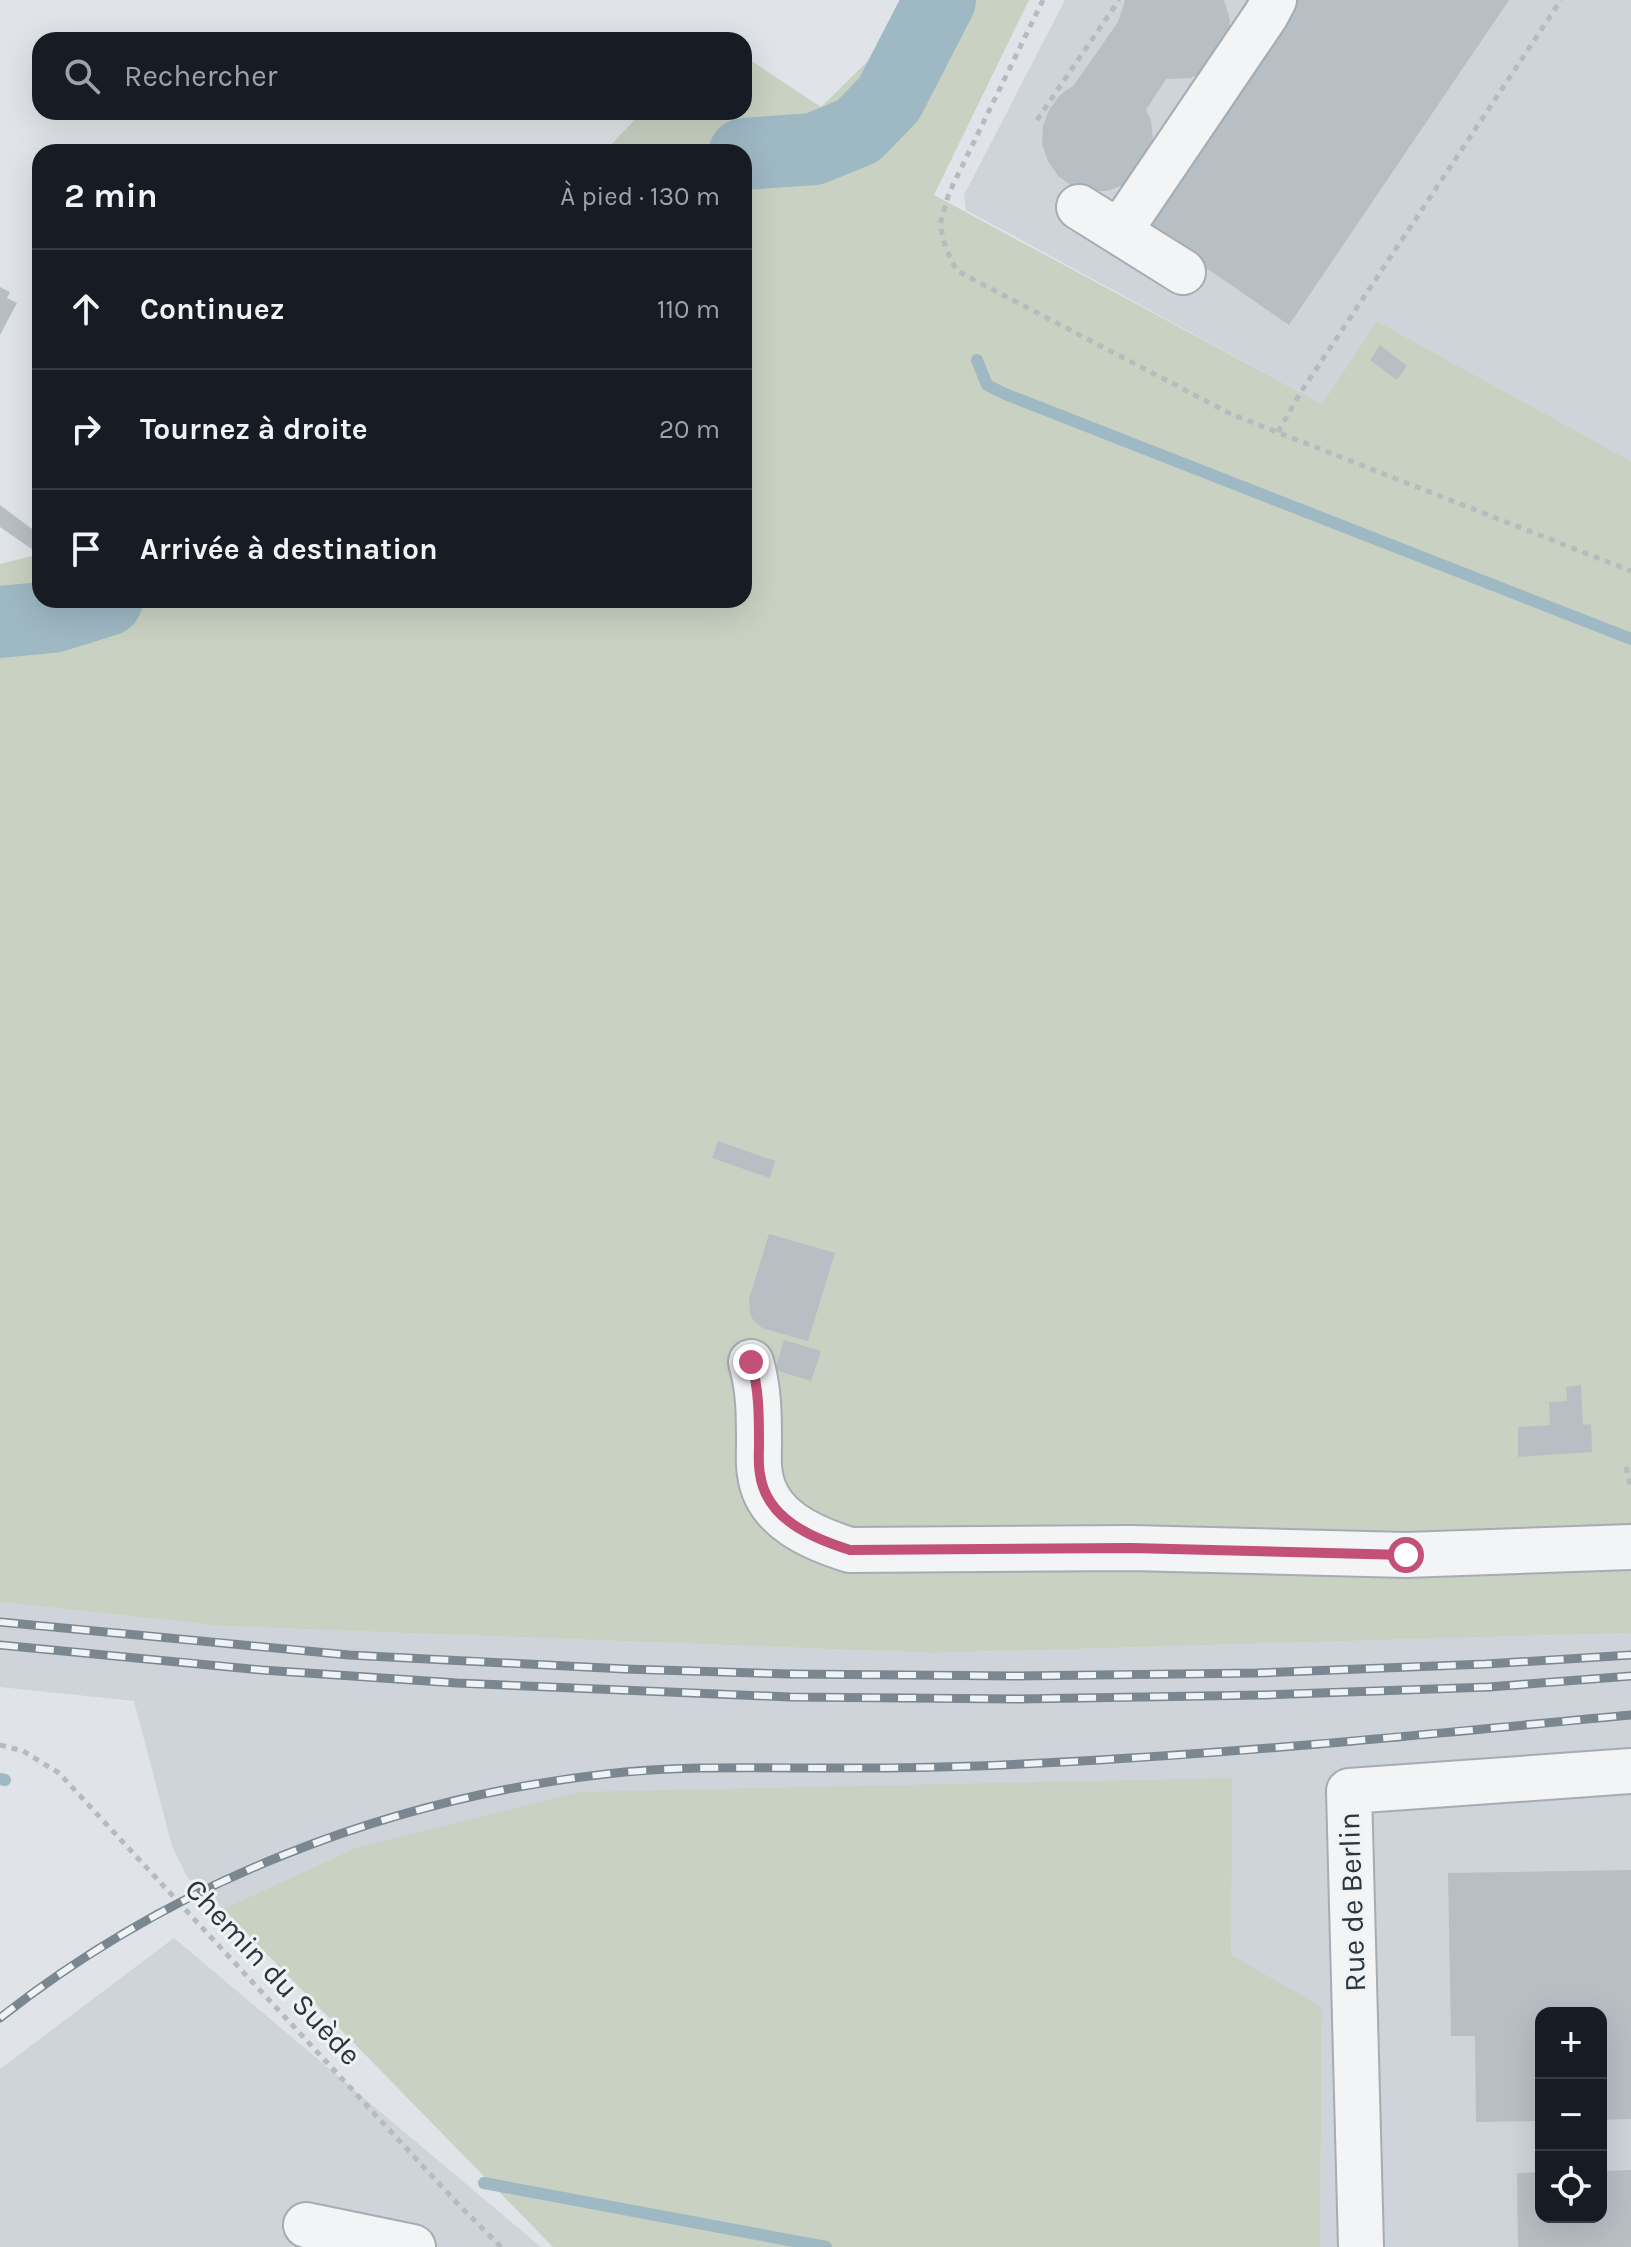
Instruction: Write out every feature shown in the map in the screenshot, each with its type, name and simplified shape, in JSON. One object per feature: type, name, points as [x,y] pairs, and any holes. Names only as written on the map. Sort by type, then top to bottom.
[{"type":"street","points":[[1119,232],[1274,0]]},
{"type":"street","points":[[1079,207],[1183,272]]},
{"type":"street","points":[[751,1362],[758,1394],[760,1476],[770,1501],[786,1521],[818,1540],[850,1550],[1131,1548],[1406,1555],[1631,1547]]},
{"type":"street","name":"Rue de Berlin","points":[[1361,2247],[1349,1791],[1631,1771]]},
{"type":"street","points":[[306,2225],[413,2247]]},
{"type":"path","points":[[1043,0],[949,193],[940,225],[946,249],[957,271],[1231,414],[1631,571]]},
{"type":"path","points":[[1037,120],[1119,0]]},
{"type":"path","points":[[1278,432],[1301,392],[1561,0]]},
{"type":"path","points":[[1626,1467],[1631,1490]]},
{"type":"path","name":"Chemin du Suède","points":[[0,1745],[23,1751],[59,1773],[501,2247]]},
{"type":"shaded area","points":[[1065,0],[1631,0],[1631,461],[1377,321],[1322,404],[966,210],[964,195]]},
{"type":"shaded area","points":[[0,1602],[221,1626],[934,1653],[1631,1633],[1631,2247],[1320,2247],[1322,2007],[355,1848],[223,1909],[187,1877],[172,1846],[134,1701],[0,1687]]},
{"type":"shaded area","points":[[174,1938],[541,2247],[0,2247],[0,2069]]},
{"type":"green space","points":[[920,0],[1029,0],[934,195],[1322,404],[1377,321],[1631,461],[1631,1633],[934,1653],[221,1626],[0,1602],[0,564],[32,556],[32,608],[752,608],[752,144],[612,144],[634,120],[752,120],[752,61],[821,107],[916,14]]},
{"type":"green space","points":[[1232,1778],[1231,1955],[1322,2007],[1320,2247],[553,2247],[223,1909],[355,1848],[581,1792]]},
{"type":"building","points":[[1125,0],[1224,0],[1230,20],[1228,39],[1207,69],[1191,78],[1166,79],[1146,110],[1151,120],[1153,139],[1149,158],[1139,174],[1124,185],[1107,191],[1089,191],[1072,186],[1058,176],[1042,144],[1043,126],[1049,110],[1060,95],[1074,85],[1118,22]]},
{"type":"building","points":[[1293,0],[1509,0],[1289,325],[1141,223]]},
{"type":"building","points":[[0,287],[10,292],[7,298],[17,303],[0,335]]},
{"type":"building","points":[[1380,345],[1407,366],[1397,380],[1370,360]]},
{"type":"building","points":[[0,505],[32,529],[32,549],[0,527]]},
{"type":"building","points":[[718,1141],[775,1161],[770,1178],[712,1158]]},
{"type":"building","points":[[769,1234],[835,1253],[808,1341],[762,1328],[750,1312],[749,1299]]},
{"type":"building","points":[[784,1340],[821,1351],[811,1381],[775,1370]]},
{"type":"building","points":[[1581,1385],[1583,1425],[1591,1424],[1592,1452],[1518,1457],[1518,1427],[1550,1425],[1549,1402],[1567,1401],[1566,1387]]},
{"type":"building","points":[[1631,1870],[1631,2119],[1607,2120],[1607,2007],[1535,2007],[1535,2121],[1476,2122],[1475,2036],[1451,2036],[1448,1873]]},
{"type":"building","points":[[1631,2170],[1631,2247],[1518,2247],[1517,2173],[1535,2172],[1535,2223],[1607,2223],[1607,2171]]},
{"type":"waterway","points":[[752,153],[814,149],[858,131],[889,99],[940,0]]},
{"type":"waterway","points":[[977,360],[987,385],[1005,394],[1631,639]]},
{"type":"waterway","points":[[0,622],[52,617],[81,608]]},
{"type":"waterway","points":[[0,1779],[5,1780]]},
{"type":"waterway","points":[[484,2183],[826,2247]]},
{"type":"railway","points":[[0,1622],[349,1655],[789,1674],[1016,1676],[1257,1673],[1631,1655]]},
{"type":"railway","points":[[0,1645],[262,1670],[457,1683],[790,1697],[1019,1699],[1262,1695],[1489,1687],[1631,1676]]},
{"type":"railway","points":[[0,2018],[67,1969],[137,1926],[210,1887],[286,1854],[364,1826],[443,1803],[524,1786],[606,1774],[672,1769],[949,1767],[1150,1757],[1631,1715]]},
{"type":"route","points":[[751,1362],[759,1404],[760,1476],[770,1501],[786,1521],[818,1540],[850,1550],[1131,1548],[1406,1555]]}]
